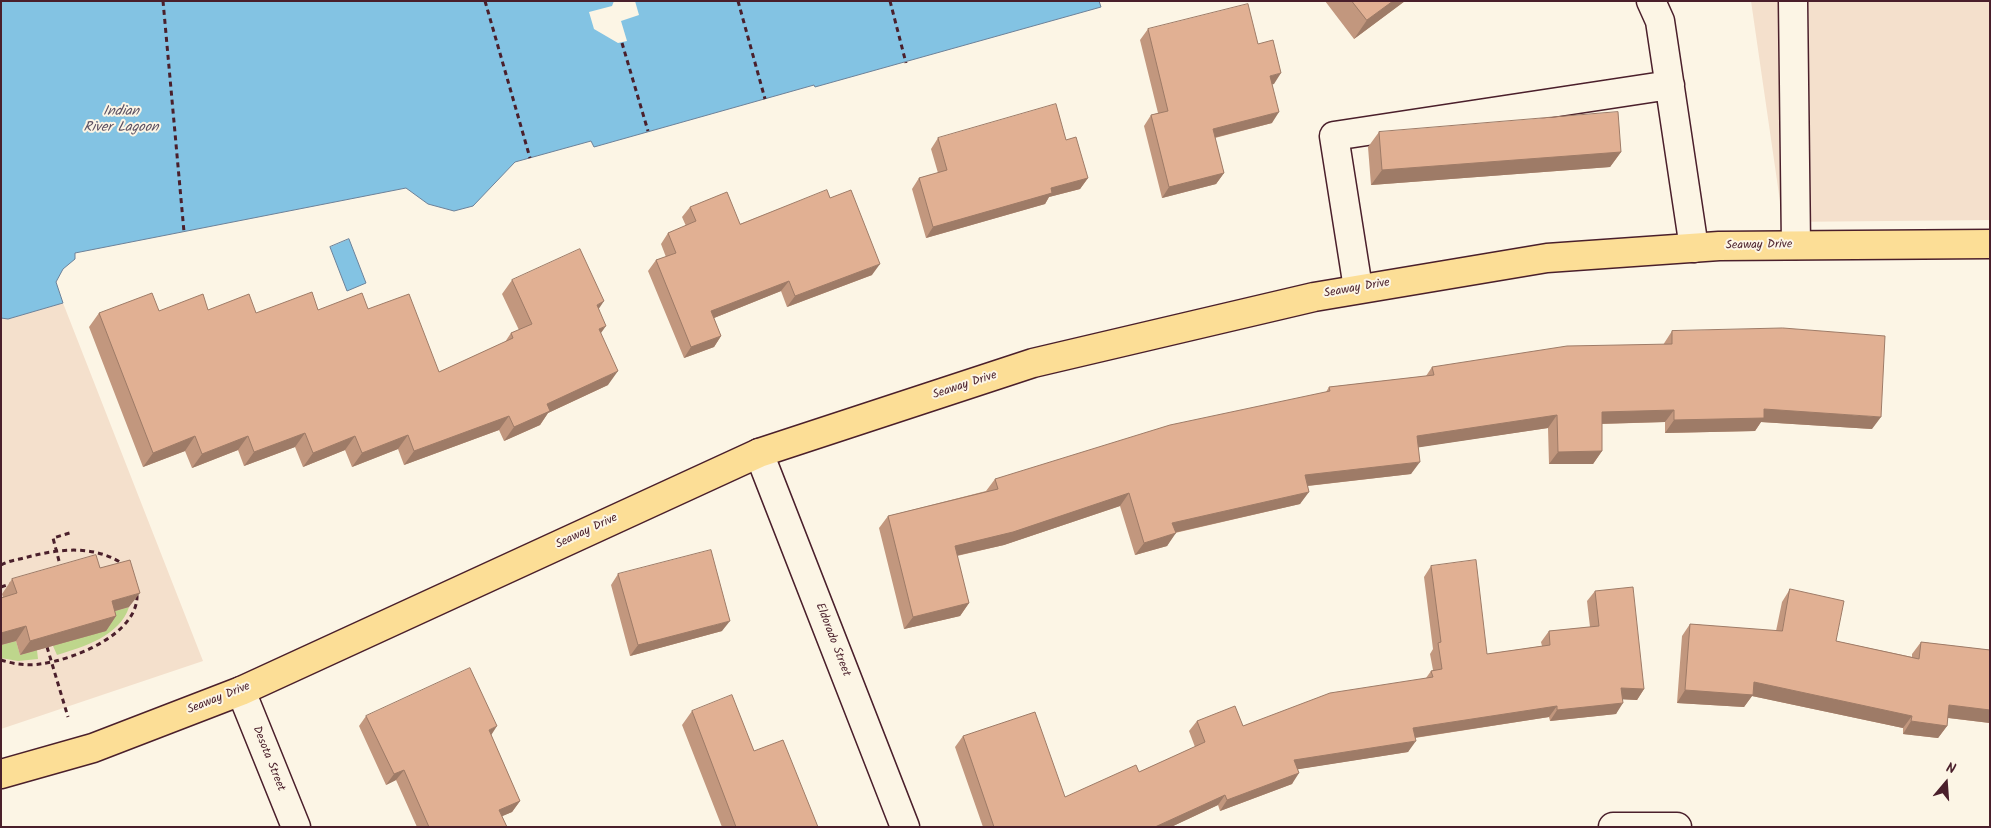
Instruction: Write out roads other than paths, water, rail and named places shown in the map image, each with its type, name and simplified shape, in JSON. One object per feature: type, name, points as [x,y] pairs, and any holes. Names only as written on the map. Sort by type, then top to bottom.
[{"type":"main road","name":"Seaway Drive","points":[[1,774],[93,748],[241,691],[759,453],[1033,363],[1358,288],[1547,258],[1694,248],[1796,245],[1990,244]]},
{"type":"street","points":[[1651,1],[1660,21],[1694,248]]},
{"type":"street","points":[[1793,1],[1796,245]]},
{"type":"street","points":[[1358,288],[1334,136],[1670,85]]},
{"type":"street","name":"Eldorado Street","points":[[759,453],[905,827]]},
{"type":"street","name":"Desota Street","points":[[241,691],[296,827]]},
{"type":"street","points":[[1613,827],[1677,827]]},
{"type":"water","name":"Indian River Lagoon","points":[[1,1],[1099,1],[1101,7],[594,147],[591,141],[515,162],[473,206],[454,211],[428,204],[406,188],[75,253],[75,259],[63,269],[56,282],[63,303],[8,319],[1,318]]},
{"type":"water","points":[[349,239],[366,283],[347,291],[330,247]]}]
